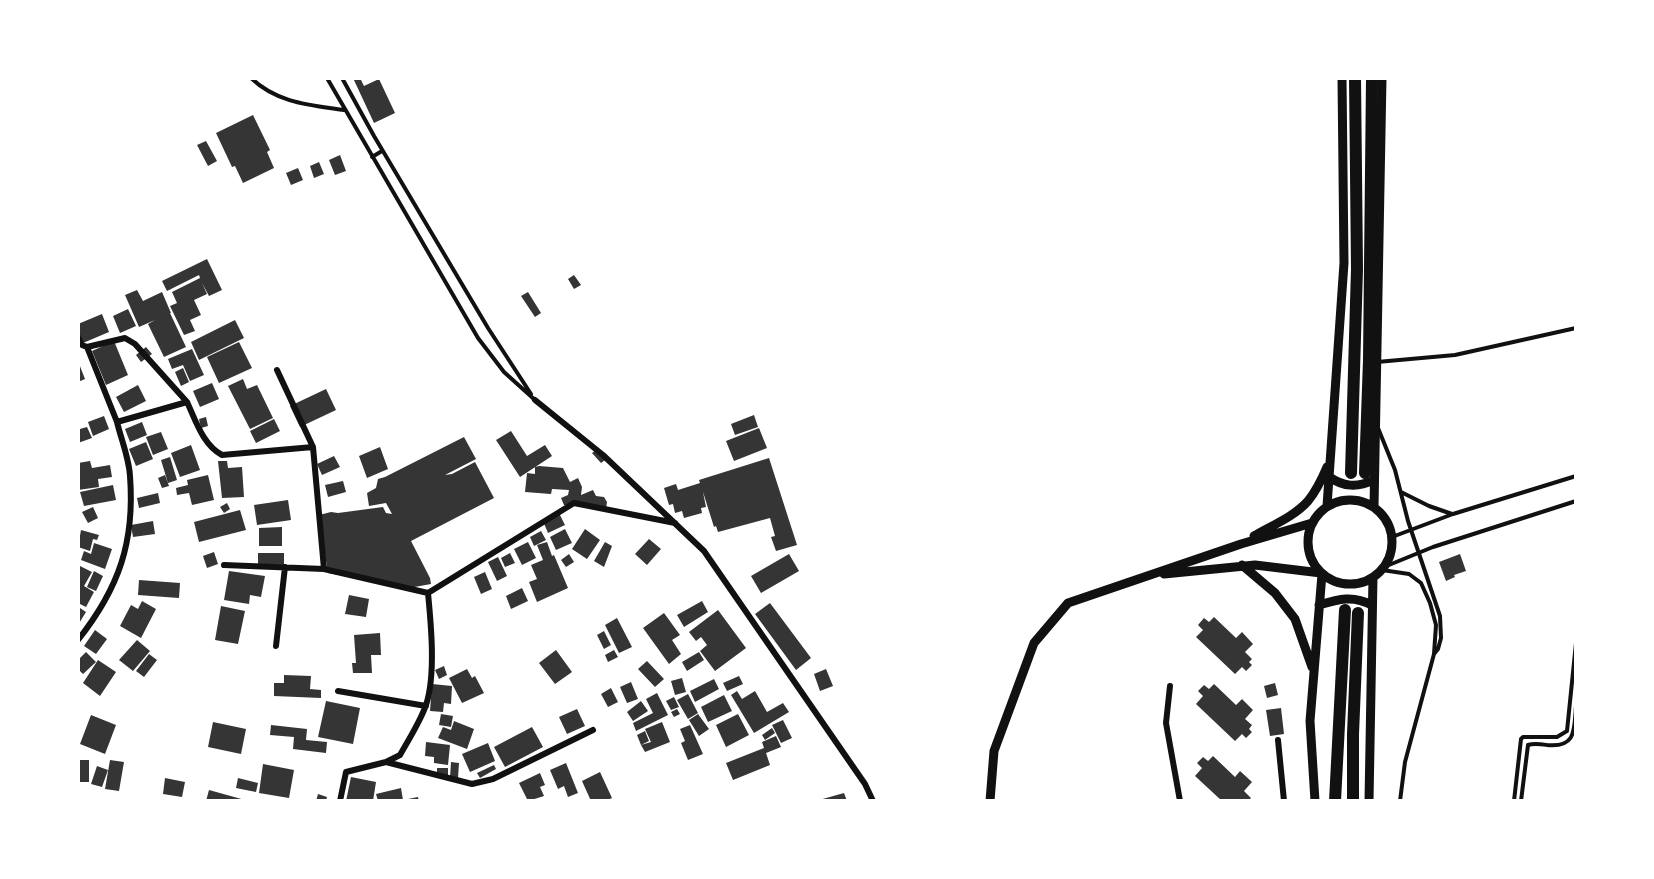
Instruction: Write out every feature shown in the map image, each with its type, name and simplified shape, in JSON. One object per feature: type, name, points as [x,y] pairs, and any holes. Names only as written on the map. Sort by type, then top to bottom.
[{"type":"highway","points":[[1352,472],[1357,252],[1355,78]]},
{"type":"highway","points":[[1370,477],[1372,78]]},
{"type":"highway","points":[[1335,801],[1345,610]]},
{"type":"highway","points":[[1353,801],[1358,613]]},
{"type":"street","points":[[1327,506],[1344,263],[1342,78]]},
{"type":"street","points":[[1374,507],[1370,477],[1376,421],[1382,78]]},
{"type":"street","points":[[78,337],[82,345],[87,347],[125,338],[135,344],[187,402],[204,439],[212,450],[222,455],[313,447]]},
{"type":"street","points":[[78,640],[96,617],[117,580],[129,535],[130,475],[117,422],[87,347]]},
{"type":"street","points":[[277,370],[313,447],[324,568]]},
{"type":"street","points":[[535,400],[603,455],[704,551],[865,784],[873,801]]},
{"type":"street","points":[[117,422],[187,402]]},
{"type":"street","points":[[1241,544],[1301,508],[1320,483],[1329,462]]},
{"type":"street","points":[[1328,476],[1338,483],[1347,485],[1359,485],[1370,477]]},
{"type":"street","points":[[1147,576],[1255,565],[1321,573],[1341,584],[1363,582],[1383,568],[1389,558],[1392,537],[1382,516],[1374,507],[1359,501],[1342,500],[1327,506],[1312,523],[1308,536],[1308,549],[1312,562],[1321,573],[1310,721],[1316,801]]},
{"type":"street","points":[[224,566],[324,568],[428,593],[574,503],[675,523]]},
{"type":"street","points":[[990,801],[994,751],[1034,643],[1068,603],[1241,544],[1312,523]]},
{"type":"street","points":[[1242,565],[1275,593],[1295,619],[1314,672]]},
{"type":"street","points":[[276,646],[285,567]]},
{"type":"street","points":[[1369,801],[1373,577]]},
{"type":"street","points":[[340,801],[346,772],[386,762],[400,755],[426,706],[430,689],[431,625],[428,593]]},
{"type":"street","points":[[1320,605],[1351,598],[1363,600],[1372,605]]},
{"type":"street","points":[[1170,686],[1166,723],[1180,801]]},
{"type":"street","points":[[338,691],[426,706]]},
{"type":"street","points":[[386,762],[472,784],[510,771],[593,730]]},
{"type":"street","points":[[1278,740],[1284,801]]},
{"type":"lane","points":[[251,78],[257,84],[293,103],[345,110]]},
{"type":"lane","points":[[327,78],[478,338],[504,372],[535,400]]},
{"type":"lane","points":[[342,78],[382,151],[509,363],[535,400]]},
{"type":"lane","points":[[372,157],[382,151]]},
{"type":"lane","points":[[1377,362],[1455,355],[1576,328]]},
{"type":"lane","points":[[1376,421],[1395,470],[1418,553],[1442,621],[1440,646],[1434,654]]},
{"type":"lane","points":[[1392,537],[1453,514],[1576,476]]},
{"type":"lane","points":[[1401,492],[1429,506],[1453,514]]},
{"type":"lane","points":[[1383,568],[1418,553],[1576,501]]},
{"type":"lane","points":[[1383,568],[1409,574],[1421,583],[1436,619],[1434,654],[1406,762],[1400,801]]},
{"type":"lane","points":[[1514,801],[1521,739],[1523,737],[1557,737],[1567,731],[1576,643]]},
{"type":"lane","points":[[1521,801],[1528,745],[1532,743],[1555,746],[1566,743],[1574,733],[1576,706]]},
{"type":"building","points":[[353,78],[360,78],[364,86],[379,79],[395,113],[374,123]]},
{"type":"building","points":[[253,115],[270,150],[267,152],[274,168],[243,183],[235,166],[232,167],[216,133]]},
{"type":"building","points":[[206,141],[217,161],[208,166],[197,145]]},
{"type":"building","points":[[340,155],[346,171],[335,175],[329,160]]},
{"type":"building","points":[[319,162],[324,174],[314,178],[310,166]]},
{"type":"building","points":[[298,168],[303,180],[291,185],[286,173]]},
{"type":"building","points":[[207,259],[222,290],[209,296],[202,283],[207,294],[194,300],[201,315],[190,320],[195,331],[184,335],[170,306],[177,303],[172,292],[200,278],[199,275],[167,291],[162,281]]},
{"type":"building","points":[[574,275],[581,285],[574,289],[568,279]]},
{"type":"building","points":[[137,290],[143,301],[162,292],[186,347],[164,357],[148,324],[155,320],[139,327],[125,295]]},
{"type":"building","points":[[528,292],[541,313],[535,317],[521,296]]},
{"type":"building","points":[[128,309],[136,326],[120,333],[113,316]]},
{"type":"building","points":[[102,314],[109,332],[83,343],[78,332],[78,324]]},
{"type":"building","points":[[235,320],[244,338],[199,360],[191,342]]},
{"type":"building","points":[[114,341],[128,375],[106,385],[92,351]]},
{"type":"building","points":[[239,342],[252,368],[219,383],[207,357]]},
{"type":"building","points":[[146,347],[152,354],[141,362],[136,355]]},
{"type":"building","points":[[192,349],[204,375],[190,381],[183,365],[172,369],[168,359]]},
{"type":"building","points":[[78,361],[85,379],[78,382]]},
{"type":"building","points":[[183,368],[189,382],[181,386],[175,372]]},
{"type":"building","points":[[243,379],[247,389],[257,385],[273,418],[250,429],[228,386]]},
{"type":"building","points":[[212,383],[219,399],[200,407],[193,391]]},
{"type":"building","points":[[138,385],[146,401],[124,412],[116,397]]},
{"type":"building","points":[[326,389],[336,410],[300,427],[290,406]]},
{"type":"building","points":[[754,415],[758,427],[735,435],[731,424]]},
{"type":"building","points":[[104,416],[109,429],[93,436],[88,422]]},
{"type":"building","points":[[206,417],[208,426],[201,428],[199,419]]},
{"type":"building","points":[[274,419],[280,431],[256,443],[250,431]]},
{"type":"building","points":[[142,422],[147,435],[130,442],[125,429]]},
{"type":"building","points":[[78,424],[80,429],[87,427],[92,438],[78,443]]},
{"type":"building","points":[[759,428],[767,448],[734,461],[726,441]]},
{"type":"building","points":[[511,431],[527,456],[545,445],[552,456],[520,477],[496,440]]},
{"type":"building","points":[[161,432],[168,449],[153,455],[146,437]]},
{"type":"building","points":[[464,437],[476,459],[445,475],[452,474],[475,462],[494,498],[411,541],[431,584],[409,588],[328,573],[319,515],[383,507],[386,513],[392,514],[386,503],[369,506],[367,493],[376,488],[378,479]]},
{"type":"building","points":[[146,442],[153,459],[136,466],[129,449]]},
{"type":"building","points":[[191,445],[200,470],[180,477],[171,453]]},
{"type":"building","points":[[380,447],[388,469],[367,478],[359,456]]},
{"type":"building","points":[[596,450],[605,460],[601,463],[592,453]]},
{"type":"building","points":[[334,456],[340,467],[322,475],[317,464]]},
{"type":"building","points":[[170,457],[177,480],[168,483],[161,460]]},
{"type":"building","points":[[769,458],[797,545],[776,551],[771,537],[775,536],[770,518],[718,532],[716,526],[714,527],[703,492],[706,507],[701,508],[702,513],[684,518],[682,511],[675,513],[673,504],[669,505],[664,488],[676,484],[678,490],[700,483],[699,480]]},
{"type":"building","points":[[90,461],[92,468],[110,465],[112,477],[98,479],[99,487],[78,490],[78,463]]},
{"type":"building","points":[[218,461],[227,461],[228,468],[242,467],[244,497],[222,498]]},
{"type":"building","points":[[535,467],[563,468],[570,482],[578,478],[582,487],[581,495],[593,490],[596,496],[604,497],[607,502],[606,509],[564,505],[561,498],[568,495],[569,490],[552,489],[551,494],[525,492],[527,473],[535,474]]},
{"type":"building","points":[[165,475],[169,486],[162,488],[158,478]]},
{"type":"building","points":[[208,475],[214,500],[192,505],[189,493],[177,495],[176,488],[188,485],[187,480]]},
{"type":"building","points":[[343,481],[346,492],[328,497],[325,485]]},
{"type":"building","points":[[113,485],[116,500],[84,506],[80,492]]},
{"type":"building","points":[[158,493],[160,503],[139,508],[137,498]]},
{"type":"building","points":[[288,500],[291,520],[257,525],[254,505]]},
{"type":"building","points":[[227,503],[230,509],[224,513],[220,507]]},
{"type":"building","points":[[93,507],[98,518],[88,523],[82,512]]},
{"type":"building","points":[[240,510],[246,530],[199,542],[194,522]]},
{"type":"building","points":[[559,513],[565,525],[548,533],[543,521]]},
{"type":"building","points":[[153,521],[155,534],[133,537],[131,525]]},
{"type":"building","points":[[282,527],[282,546],[259,546],[259,528]]},
{"type":"building","points":[[565,529],[572,543],[556,550],[550,537]]},
{"type":"building","points":[[585,529],[600,540],[587,559],[572,549]]},
{"type":"building","points":[[81,530],[99,535],[97,540],[93,539],[90,551],[78,547]]},
{"type":"building","points":[[541,531],[546,540],[534,546],[530,537]]},
{"type":"building","points":[[649,539],[661,549],[647,565],[635,554]]},
{"type":"building","points":[[528,542],[536,558],[522,565],[514,549]]},
{"type":"building","points":[[547,542],[568,588],[537,602],[529,582],[537,579],[531,565],[543,560],[537,545]]},
{"type":"building","points":[[605,542],[612,546],[604,567],[594,561]]},
{"type":"building","points":[[94,543],[112,549],[105,569],[81,560],[84,551],[91,554]]},
{"type":"building","points":[[214,552],[218,564],[207,568],[203,556]]},
{"type":"building","points":[[258,553],[284,553],[284,565],[258,564]]},
{"type":"building","points":[[510,553],[515,563],[505,567],[501,558]]},
{"type":"building","points":[[569,554],[574,562],[566,567],[561,560]]},
{"type":"building","points":[[789,554],[799,571],[761,593],[751,576]]},
{"type":"building","points":[[1460,554],[1466,571],[1446,581],[1439,562]]},
{"type":"building","points":[[498,557],[507,576],[497,581],[488,562]]},
{"type":"building","points":[[78,565],[92,572],[84,586],[94,592],[86,607],[78,603]]},
{"type":"building","points":[[94,571],[103,576],[96,591],[87,587]]},
{"type":"building","points":[[229,571],[265,576],[261,597],[250,595],[249,604],[224,600]]},
{"type":"building","points":[[485,572],[492,589],[481,594],[474,577]]},
{"type":"building","points":[[139,580],[180,583],[179,598],[138,595]]},
{"type":"building","points":[[522,588],[528,601],[511,609],[506,596]]},
{"type":"building","points":[[349,595],[369,599],[366,617],[345,614]]},
{"type":"building","points":[[142,601],[156,609],[141,638],[120,626],[131,605],[138,609]]},
{"type":"building","points":[[702,601],[708,612],[684,627],[677,615]]},
{"type":"building","points":[[770,603],[811,658],[796,670],[755,614]]},
{"type":"building","points":[[221,606],[245,611],[238,644],[215,640]]},
{"type":"building","points":[[80,608],[86,612],[78,625],[78,612]]},
{"type":"building","points":[[718,610],[746,648],[715,671],[700,651],[707,645],[701,637],[696,641],[689,632]]},
{"type":"building","points":[[664,613],[680,635],[672,640],[681,654],[669,664],[643,628]]},
{"type":"building","points":[[1214,617],[1236,638],[1242,632],[1253,644],[1245,652],[1252,659],[1249,662],[1252,665],[1246,671],[1242,667],[1235,674],[1196,637],[1203,630],[1198,625],[1204,618],[1209,622]]},
{"type":"building","points":[[617,618],[632,647],[619,653],[605,625]]},
{"type":"building","points":[[95,630],[107,639],[96,654],[84,646]]},
{"type":"building","points":[[604,631],[611,645],[604,649],[597,635]]},
{"type":"building","points":[[380,633],[381,655],[371,655],[372,673],[353,673],[352,663],[356,663],[354,635]]},
{"type":"building","points":[[137,640],[150,651],[133,671],[119,660]]},
{"type":"building","points":[[556,650],[572,672],[555,684],[539,663]]},
{"type":"building","points":[[614,650],[618,657],[608,662],[605,655]]},
{"type":"building","points":[[86,652],[96,662],[83,674],[78,669],[78,660]]},
{"type":"building","points":[[699,652],[704,660],[687,671],[682,662]]},
{"type":"building","points":[[149,654],[157,660],[144,677],[136,671]]},
{"type":"building","points":[[98,660],[116,672],[100,696],[83,683]]},
{"type":"building","points":[[647,661],[664,679],[655,687],[638,669]]},
{"type":"building","points":[[444,666],[447,675],[439,679],[435,670]]},
{"type":"building","points":[[467,669],[472,678],[475,676],[484,693],[462,703],[449,678]]},
{"type":"building","points":[[826,669],[833,686],[820,691],[814,674]]},
{"type":"building","points":[[284,675],[311,676],[310,689],[321,690],[321,698],[274,696],[274,683],[284,683]]},
{"type":"building","points":[[739,676],[743,684],[727,691],[723,683]]},
{"type":"building","points":[[682,678],[686,692],[675,695],[671,681]]},
{"type":"building","points":[[714,679],[719,689],[695,702],[690,691]]},
{"type":"building","points":[[631,682],[638,699],[627,703],[620,687]]},
{"type":"building","points":[[1275,683],[1278,695],[1267,698],[1264,686]]},
{"type":"building","points":[[432,684],[452,686],[451,704],[444,703],[443,712],[430,711]]},
{"type":"building","points":[[1214,684],[1236,705],[1242,699],[1253,710],[1245,719],[1252,725],[1249,729],[1252,732],[1246,738],[1242,734],[1235,741],[1196,704],[1203,696],[1198,691],[1204,685],[1209,689]]},
{"type":"building","points":[[611,688],[618,702],[608,707],[601,694]]},
{"type":"building","points":[[737,691],[742,699],[755,691],[767,712],[783,703],[789,712],[754,733],[731,695]]},
{"type":"building","points":[[657,693],[668,715],[636,731],[633,723],[653,713],[646,699]]},
{"type":"building","points":[[688,694],[698,713],[688,719],[677,700]]},
{"type":"building","points":[[724,695],[732,711],[708,722],[701,707]]},
{"type":"building","points":[[674,697],[679,707],[671,710],[666,701]]},
{"type":"building","points":[[326,701],[360,708],[353,744],[318,737]]},
{"type":"building","points":[[641,701],[648,711],[633,721],[627,712]]},
{"type":"building","points":[[1281,708],[1284,734],[1270,736],[1266,710]]},
{"type":"building","points":[[577,709],[585,726],[567,734],[559,717]]},
{"type":"building","points":[[677,709],[680,714],[674,717],[671,712]]},
{"type":"building","points":[[441,714],[453,716],[451,727],[439,725]]},
{"type":"building","points":[[698,714],[709,729],[699,736],[689,720]]},
{"type":"building","points":[[738,714],[749,735],[726,747],[716,725]]},
{"type":"building","points":[[91,715],[116,725],[105,754],[80,744]]},
{"type":"building","points":[[783,720],[792,738],[781,743],[772,725]]},
{"type":"building","points":[[454,721],[474,729],[467,749],[438,738],[443,727],[451,730]]},
{"type":"building","points":[[213,722],[246,729],[241,754],[208,747]]},
{"type":"building","points":[[662,722],[670,742],[645,752],[641,745],[651,742],[645,729]]},
{"type":"building","points":[[271,725],[307,729],[306,740],[327,742],[326,753],[293,749],[294,737],[270,735]]},
{"type":"building","points":[[690,725],[703,754],[688,760],[681,743],[685,741],[680,729]]},
{"type":"building","points":[[532,727],[543,747],[505,767],[494,747]]},
{"type":"building","points":[[772,728],[775,733],[765,740],[762,735]]},
{"type":"building","points":[[645,731],[649,741],[641,745],[637,735]]},
{"type":"building","points":[[776,736],[781,747],[766,753],[770,765],[733,780],[726,763],[764,748],[762,742]]},
{"type":"building","points":[[426,742],[450,745],[448,765],[434,763],[434,757],[425,756]]},
{"type":"building","points":[[488,743],[495,761],[470,772],[462,754]]},
{"type":"building","points":[[1213,756],[1235,777],[1240,771],[1252,782],[1244,791],[1251,798],[1248,801],[1222,801],[1195,776],[1202,768],[1197,763],[1203,757],[1208,761]]},
{"type":"building","points":[[78,760],[89,760],[89,782],[78,782]]},
{"type":"building","points":[[110,760],[124,762],[119,791],[105,789]]},
{"type":"building","points":[[451,762],[459,763],[458,778],[450,778]]},
{"type":"building","points":[[566,763],[578,793],[568,797],[564,786],[558,789],[550,770]]},
{"type":"building","points":[[263,764],[294,770],[289,798],[259,793]]},
{"type":"building","points":[[494,765],[496,769],[480,778],[477,773]]},
{"type":"building","points":[[97,766],[108,770],[102,787],[91,784]]},
{"type":"building","points":[[437,768],[448,768],[448,776],[437,776]]},
{"type":"building","points":[[600,772],[612,798],[605,801],[591,801],[582,781]]},
{"type":"building","points":[[540,773],[545,785],[540,787],[544,796],[528,801],[519,783]]},
{"type":"building","points":[[351,777],[376,782],[373,801],[346,801]]},
{"type":"building","points":[[165,778],[185,782],[182,797],[163,794]]},
{"type":"building","points":[[238,778],[258,783],[256,792],[236,788]]},
{"type":"building","points":[[401,788],[403,800],[418,797],[419,801],[378,801],[376,794]]},
{"type":"building","points":[[209,790],[245,800],[245,801],[206,801]]},
{"type":"building","points":[[844,793],[847,801],[819,801],[819,800]]},
{"type":"building","points":[[318,794],[327,797],[326,801],[316,801]]}]
